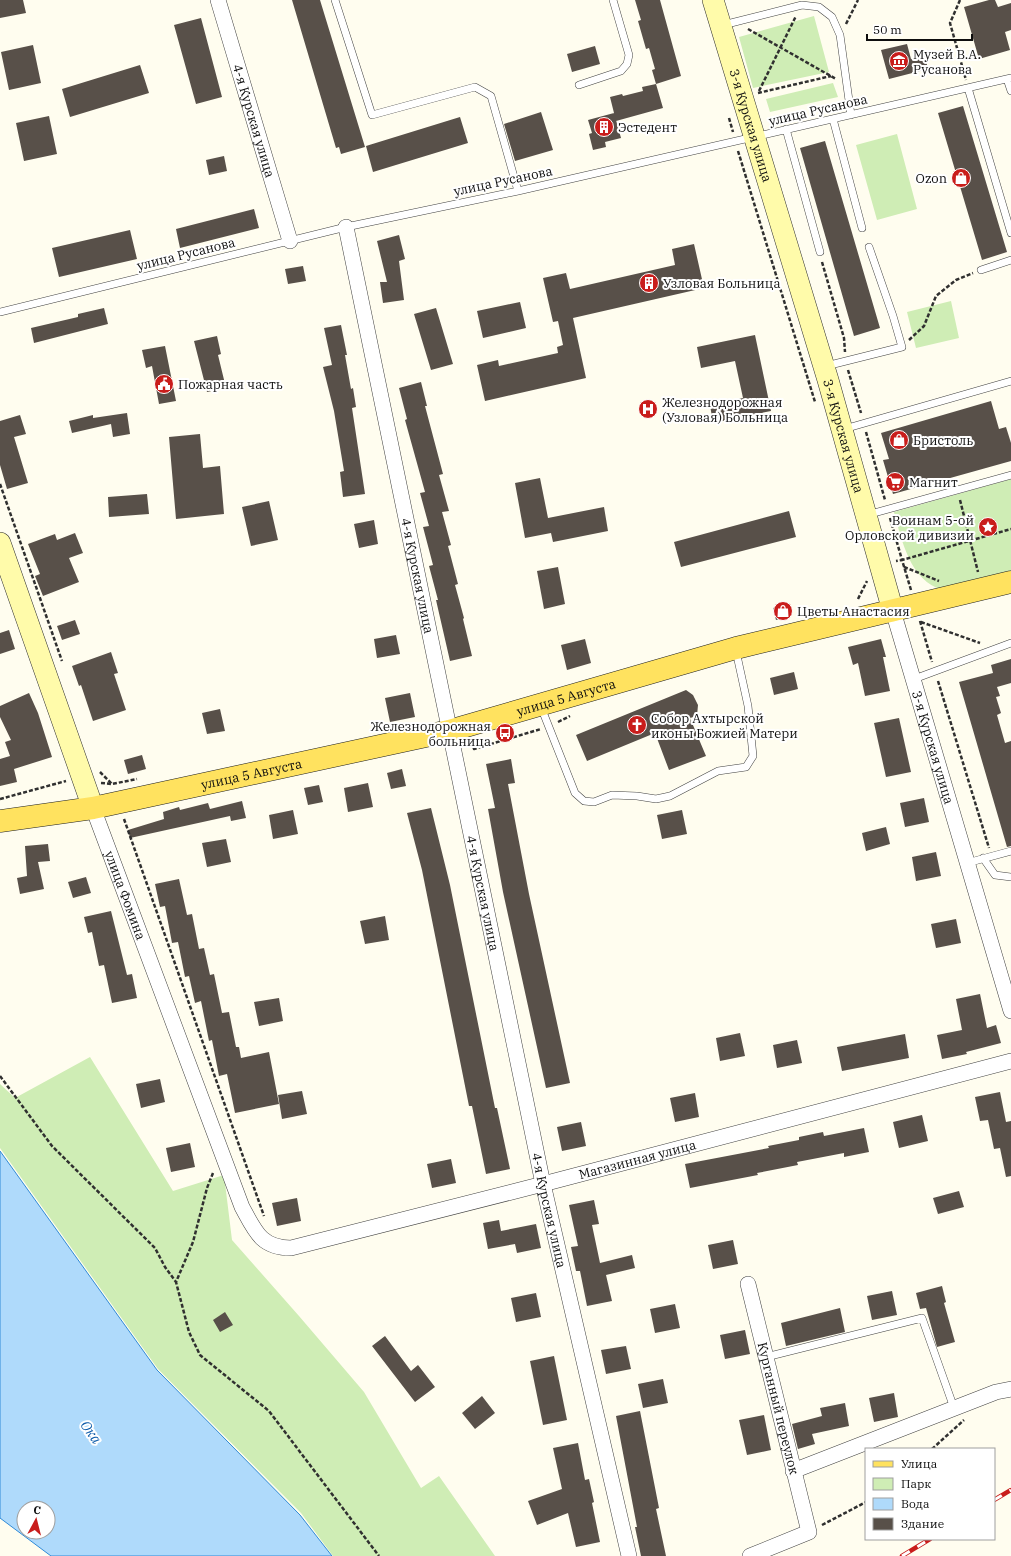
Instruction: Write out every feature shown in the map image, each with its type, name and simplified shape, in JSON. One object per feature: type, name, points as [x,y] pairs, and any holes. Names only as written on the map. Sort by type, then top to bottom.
[{"type":"main road","name":"3-я Курская улица","points":[[714,0],[729,24],[755,137],[867,515],[874,571],[896,618]]},
{"type":"main road","name":"улица Фомина","points":[[0,543],[93,808]]},
{"type":"main road","name":"улица 5 Августа","points":[[0,821],[93,808],[116,793],[449,731],[736,648],[896,618],[1011,582]]},
{"type":"street","name":"4-я Курская улица","points":[[218,0],[290,241]]},
{"type":"street","name":"4-я Курская улица","points":[[346,227],[543,1184],[629,1556]]},
{"type":"street","name":"3-я Курская улица","points":[[896,618],[1011,1012]]},
{"type":"street","name":"улица Фомина","points":[[93,808],[242,1207],[252,1226],[263,1241]]},
{"type":"street","name":"Магазинная улица","points":[[263,1241],[276,1248],[291,1248],[543,1184],[1011,1061]]},
{"type":"street","name":"Курганный переулок","points":[[748,1284],[809,1532]]},
{"type":"street","points":[[793,1471],[996,1392],[1011,1389]]},
{"type":"street","points":[[750,1556],[809,1532]]},
{"type":"lane","points":[[335,0],[372,115],[475,86],[491,96],[518,191]]},
{"type":"lane","points":[[579,85],[621,71],[627,64],[629,55],[613,0]]},
{"type":"lane","points":[[729,24],[802,5],[819,7],[832,17],[840,35],[851,114]]},
{"type":"lane","name":"улица Русанова","points":[[0,312],[346,227],[518,191],[1009,78]]},
{"type":"lane","points":[[1009,78],[1011,91]]},
{"type":"lane","points":[[968,88],[1011,233]]},
{"type":"lane","points":[[833,119],[862,228]]},
{"type":"lane","points":[[786,130],[820,252]]},
{"type":"lane","points":[[824,366],[902,347],[869,247]]},
{"type":"lane","points":[[981,270],[1011,260]]},
{"type":"lane","points":[[842,430],[1011,381]]},
{"type":"lane","points":[[867,515],[1011,475]]},
{"type":"lane","points":[[914,679],[1011,643]]},
{"type":"lane","points":[[540,704],[575,793],[584,801],[594,802],[612,796],[637,796],[656,799],[670,796],[718,771],[746,768],[753,756],[748,706],[736,648]]},
{"type":"lane","points":[[967,862],[1011,851]]},
{"type":"lane","points":[[983,858],[995,875],[1011,877]]},
{"type":"lane","points":[[766,1357],[922,1318],[954,1408]]},
{"type":"path","points":[[840,35],[858,0]]},
{"type":"path","points":[[960,0],[950,23],[968,88]]},
{"type":"path","points":[[802,5],[757,93],[832,76]]},
{"type":"path","points":[[729,24],[780,47],[847,85]]},
{"type":"path","points":[[820,252],[844,338],[845,361],[902,560],[874,571],[860,599],[851,601]]},
{"type":"path","points":[[902,347],[924,326],[936,296],[956,280],[981,270]]},
{"type":"path","points":[[0,484],[64,667]]},
{"type":"path","points":[[957,490],[978,573]]},
{"type":"path","points":[[904,567],[940,582]]},
{"type":"path","points":[[971,575],[985,571]]},
{"type":"path","points":[[896,618],[920,622],[995,648]]},
{"type":"path","points":[[97,764],[99,772],[116,793],[186,999],[266,1220]]},
{"type":"path","points":[[116,793],[143,777]]},
{"type":"path","points":[[0,799],[69,781],[84,781],[116,793]]},
{"type":"path","points":[[0,1076],[52,1146],[154,1248],[164,1267],[176,1282],[189,1332],[200,1355],[269,1411],[379,1556]]},
{"type":"path","points":[[176,1282],[193,1242],[207,1188],[217,1165],[225,1162]]},
{"type":"path","points":[[809,1532],[865,1503]]},
{"type":"green space","points":[[814,16],[829,72],[753,88],[739,37]]},
{"type":"green space","points":[[833,83],[838,97],[770,112],[766,99]]},
{"type":"green space","points":[[897,134],[917,209],[877,220],[856,145]]},
{"type":"green space","points":[[951,301],[959,338],[916,348],[907,312]]},
{"type":"green space","points":[[1011,479],[1011,571],[943,590],[932,585],[923,578],[915,569],[904,547],[894,512]]},
{"type":"green space","points":[[90,1057],[173,1191],[224,1175],[232,1240],[364,1392],[421,1488],[439,1476],[495,1556],[333,1556],[301,1513],[158,1369],[0,1148],[0,1084],[15,1098]]},
{"type":"water","name":"Ока","points":[[0,1151],[157,1370],[300,1515],[332,1556],[51,1556],[30,1540],[56,1540],[56,1500],[16,1500],[16,1530],[0,1518]]},
{"type":"building","points":[[0,0],[23,0],[26,13],[0,18]]},
{"type":"building","points":[[292,0],[320,0],[365,147],[341,154],[339,147],[336,148]]},
{"type":"building","points":[[635,0],[660,0],[681,76],[656,84],[652,70],[655,69],[649,48],[646,49],[638,21],[641,20]]},
{"type":"building","points":[[989,0],[995,0],[998,7],[1011,3],[1011,30],[1005,32],[1010,50],[979,59],[964,7]]},
{"type":"building","points":[[201,18],[222,97],[196,104],[174,25]]},
{"type":"building","points":[[907,44],[911,59],[925,56],[928,69],[889,79],[881,50]]},
{"type":"building","points":[[33,45],[41,83],[9,90],[1,52]]},
{"type":"building","points":[[595,46],[600,64],[572,72],[567,54]]},
{"type":"building","points":[[140,65],[149,93],[70,117],[62,89]]},
{"type":"building","points":[[656,84],[663,108],[616,121],[610,97],[622,94],[623,96],[643,91],[642,87]]},
{"type":"building","points":[[963,106],[1007,252],[982,260],[938,113]]},
{"type":"building","points":[[541,112],[553,150],[515,161],[504,124]]},
{"type":"building","name":"Эстедент","points":[[614,113],[621,138],[605,142],[606,147],[593,150],[589,134],[592,133],[588,120]]},
{"type":"building","points":[[49,116],[57,154],[24,161],[16,123]]},
{"type":"building","points":[[460,117],[468,143],[373,172],[366,146]]},
{"type":"building","points":[[825,141],[880,328],[854,336],[800,148]]},
{"type":"building","points":[[224,156],[227,171],[209,175],[206,160]]},
{"type":"building","points":[[254,209],[259,228],[180,248],[176,229]]},
{"type":"building","points":[[130,230],[137,259],[59,277],[52,248]]},
{"type":"building","points":[[399,235],[405,259],[399,261],[404,300],[383,303],[380,282],[387,282],[377,241]]},
{"type":"building","points":[[694,244],[704,288],[573,318],[586,378],[485,401],[477,365],[498,360],[499,366],[558,353],[557,347],[563,345],[558,321],[553,322],[543,278],[566,273],[570,289],[675,265],[672,249]]},
{"type":"building","points":[[303,266],[306,281],[288,284],[285,269]]},
{"type":"building","points":[[520,302],[526,328],[483,338],[477,311]]},
{"type":"building","points":[[104,308],[108,324],[34,343],[31,328],[78,317],[78,314]]},
{"type":"building","points":[[436,308],[453,364],[431,370],[414,314]]},
{"type":"building","points":[[341,325],[347,355],[345,355],[351,389],[353,388],[356,407],[352,408],[365,494],[343,497],[340,472],[344,471],[334,411],[323,367],[332,365],[324,328]]},
{"type":"building","points":[[755,335],[771,411],[713,423],[710,405],[743,398],[735,361],[701,368],[697,347]]},
{"type":"building","points":[[217,336],[221,354],[218,355],[226,388],[207,392],[194,341]]},
{"type":"building","name":"Пожарная часть","points":[[165,346],[176,401],[159,404],[152,366],[146,368],[142,350]]},
{"type":"building","points":[[421,382],[427,406],[425,406],[443,474],[439,475],[449,511],[442,512],[451,545],[448,546],[458,584],[455,585],[472,656],[450,661],[436,600],[438,600],[429,566],[433,565],[423,527],[429,526],[420,493],[425,492],[405,420],[407,419],[399,388]]},
{"type":"building","points":[[991,401],[999,429],[1006,427],[1011,443],[1011,461],[893,494],[883,460],[889,459],[881,433]]},
{"type":"building","points":[[127,413],[130,434],[113,437],[111,424],[72,433],[69,421],[93,415],[93,418]]},
{"type":"building","points":[[20,415],[26,434],[14,437],[28,483],[7,489],[0,465],[0,421]]},
{"type":"building","points":[[200,434],[203,468],[220,466],[224,514],[176,519],[169,437]]},
{"type":"building","points":[[540,478],[548,518],[604,507],[608,531],[553,542],[551,533],[525,538],[515,483]]},
{"type":"building","points":[[147,494],[149,514],[109,517],[108,497]]},
{"type":"building","points":[[269,501],[278,540],[251,546],[242,507]]},
{"type":"building","points":[[789,511],[796,537],[681,567],[674,542]]},
{"type":"building","points":[[374,520],[378,544],[359,548],[354,524]]},
{"type":"building","points":[[75,533],[83,553],[69,558],[79,582],[43,596],[35,576],[40,574],[28,544],[55,534],[57,540]]},
{"type":"building","points":[[558,567],[565,604],[544,609],[537,571]]},
{"type":"building","points":[[789,603],[792,615],[776,620],[773,608]]},
{"type":"building","points":[[75,620],[80,634],[62,640],[57,626]]},
{"type":"building","points":[[9,630],[15,649],[0,654],[0,633]]},
{"type":"building","points":[[396,635],[400,654],[377,658],[374,639]]},
{"type":"building","points":[[585,639],[591,663],[567,670],[561,645]]},
{"type":"building","points":[[881,639],[886,657],[883,657],[890,691],[865,696],[858,663],[853,665],[848,647]]},
{"type":"building","points":[[111,652],[118,673],[114,674],[126,710],[93,721],[81,685],[79,686],[72,666]]},
{"type":"building","points":[[1011,659],[1011,683],[997,687],[1000,696],[996,697],[1001,713],[997,715],[1005,743],[1011,741],[1011,846],[1007,847],[959,682],[993,673],[991,665]]},
{"type":"building","points":[[794,672],[798,689],[774,695],[770,678]]},
{"type":"building","name":"Собор Ахтырской иконы Божией Матери","points":[[686,690],[693,695],[698,705],[697,716],[690,718],[706,756],[669,770],[655,733],[587,761],[576,735]]},
{"type":"building","points":[[29,693],[38,713],[52,757],[14,769],[17,782],[0,786],[0,759],[10,756],[5,742],[11,740],[0,717],[0,706]]},
{"type":"building","points":[[410,693],[415,717],[390,722],[385,698]]},
{"type":"building","points":[[220,709],[225,731],[207,734],[202,713]]},
{"type":"building","points":[[899,718],[911,772],[886,777],[874,723]]},
{"type":"building","points":[[142,755],[146,769],[128,774],[124,760]]},
{"type":"building","points":[[511,759],[515,783],[508,784],[529,894],[570,1083],[546,1088],[503,892],[488,809],[495,808],[486,764]]},
{"type":"building","points":[[402,769],[406,786],[391,789],[387,773]]},
{"type":"building","points":[[368,783],[373,807],[348,812],[344,788]]},
{"type":"building","points":[[319,785],[323,802],[308,805],[304,788]]},
{"type":"building","points":[[924,798],[929,822],[905,827],[900,803]]},
{"type":"building","points":[[242,801],[246,818],[231,821],[230,816],[130,838],[128,830],[164,819],[163,812],[179,807],[180,810],[208,803],[210,809]]},
{"type":"building","points":[[431,808],[450,885],[495,1108],[497,1108],[510,1169],[486,1174],[472,1106],[469,1106],[422,870],[407,813]]},
{"type":"building","points":[[293,810],[298,834],[273,839],[269,815]]},
{"type":"building","points":[[682,810],[687,834],[662,839],[657,815]]},
{"type":"building","points":[[886,827],[890,844],[866,851],[862,833]]},
{"type":"building","points":[[226,839],[231,862],[207,867],[202,843]]},
{"type":"building","points":[[48,844],[50,861],[38,862],[44,889],[20,894],[17,878],[27,876],[25,846]]},
{"type":"building","points":[[936,852],[941,876],[916,881],[912,857]]},
{"type":"building","points":[[86,877],[91,893],[73,898],[68,882]]},
{"type":"building","points":[[179,879],[187,915],[192,914],[199,949],[204,948],[210,975],[214,974],[222,1013],[229,1012],[236,1047],[239,1047],[241,1058],[269,1052],[279,1104],[235,1113],[227,1074],[219,1076],[212,1040],[209,1041],[201,1001],[195,1003],[189,976],[185,977],[178,942],[172,943],[165,906],[160,907],[155,884]]},
{"type":"building","points":[[111,911],[127,975],[132,974],[137,998],[112,1003],[104,965],[99,966],[92,932],[88,933],[84,917]]},
{"type":"building","points":[[385,916],[389,940],[365,944],[360,921]]},
{"type":"building","points":[[956,919],[961,943],[936,948],[931,924]]},
{"type":"building","points":[[980,994],[987,1028],[996,1025],[1001,1043],[966,1052],[967,1054],[942,1059],[937,1035],[962,1030],[956,999]]},
{"type":"building","points":[[279,998],[283,1021],[259,1026],[254,1002]]},
{"type":"building","points":[[740,1033],[745,1056],[720,1061],[716,1038]]},
{"type":"building","points":[[905,1034],[909,1058],[842,1071],[837,1047]]},
{"type":"building","points":[[797,1040],[802,1063],[777,1068],[773,1045]]},
{"type":"building","points":[[160,1079],[165,1102],[141,1108],[136,1084]]},
{"type":"building","points":[[302,1091],[307,1114],[282,1119],[278,1095]]},
{"type":"building","points":[[1000,1092],[1006,1122],[1011,1121],[1011,1176],[1006,1177],[1000,1148],[994,1149],[988,1120],[980,1121],[975,1097]]},
{"type":"building","points":[[695,1093],[699,1117],[675,1122],[670,1098]]},
{"type":"building","points":[[922,1115],[928,1141],[899,1148],[893,1122]]},
{"type":"building","points":[[581,1122],[586,1146],[562,1151],[557,1127]]},
{"type":"building","points":[[864,1128],[869,1152],[844,1157],[844,1153],[797,1162],[798,1165],[757,1173],[758,1175],[690,1188],[685,1164],[769,1148],[768,1146],[799,1140],[799,1137],[823,1132],[824,1136]]},
{"type":"building","points":[[190,1143],[195,1167],[171,1172],[166,1148]]},
{"type":"building","points":[[451,1159],[456,1183],[432,1188],[427,1164]]},
{"type":"building","points":[[959,1191],[964,1207],[938,1214],[933,1198]]},
{"type":"building","points":[[297,1198],[301,1221],[277,1226],[272,1203]]},
{"type":"building","points":[[594,1200],[599,1224],[592,1225],[600,1263],[632,1255],[635,1268],[606,1275],[612,1301],[587,1306],[580,1271],[576,1271],[571,1247],[578,1246],[569,1205]]},
{"type":"building","points":[[499,1220],[501,1231],[536,1224],[541,1248],[517,1253],[515,1244],[488,1249],[483,1223]]},
{"type":"building","points":[[733,1240],[738,1264],[713,1269],[708,1245]]},
{"type":"building","points":[[942,1286],[946,1302],[944,1303],[955,1342],[937,1347],[926,1308],[920,1309],[916,1293]]},
{"type":"building","points":[[892,1291],[897,1315],[872,1320],[867,1296]]},
{"type":"building","points":[[536,1293],[541,1317],[516,1322],[511,1298]]},
{"type":"building","points":[[675,1304],[680,1328],[655,1333],[650,1309]]},
{"type":"building","points":[[840,1308],[845,1332],[786,1346],[781,1323]]},
{"type":"building","points":[[225,1312],[233,1325],[220,1332],[213,1320]]},
{"type":"building","points":[[745,1330],[750,1354],[725,1359],[720,1335]]},
{"type":"building","points":[[385,1336],[411,1371],[418,1365],[435,1387],[415,1402],[372,1346]]},
{"type":"building","points":[[626,1346],[631,1369],[606,1374],[601,1350]]},
{"type":"building","points":[[554,1356],[567,1420],[543,1425],[530,1361]]},
{"type":"building","points":[[663,1379],[668,1403],[643,1408],[638,1384]]},
{"type":"building","points":[[894,1393],[898,1417],[874,1422],[869,1398]]},
{"type":"building","points":[[482,1396],[495,1413],[475,1429],[462,1413]]},
{"type":"building","points":[[845,1403],[849,1426],[812,1434],[815,1444],[798,1449],[792,1424],[822,1416],[820,1408]]},
{"type":"building","points":[[640,1411],[659,1508],[656,1509],[666,1556],[641,1556],[635,1527],[637,1527],[616,1416]]},
{"type":"building","points":[[764,1415],[771,1450],[747,1455],[739,1420]]},
{"type":"building","points":[[578,1443],[585,1480],[589,1479],[600,1542],[576,1547],[568,1513],[537,1525],[528,1501],[562,1489],[553,1448]]},
{"type":"railway","points":[[995,1499],[1011,1490]]},
{"type":"railway","points":[[902,1556],[928,1540]]},
{"type":"place","name":"Музей В.А. Русанова","points":[[899,61]]},
{"type":"place","name":"Эстедент","points":[[604,127]]},
{"type":"place","name":"Ozon","points":[[961,178]]},
{"type":"place","name":"Узловая Больница","points":[[649,283]]},
{"type":"place","name":"Пожарная часть","points":[[164,384]]},
{"type":"place","name":"Железнодорожная (Узловая) Больница","points":[[648,409]]},
{"type":"place","name":"Бристоль","points":[[899,440]]},
{"type":"place","name":"Магнит","points":[[895,482]]},
{"type":"place","name":"Воинам 5-ой Орловской дивизии","points":[[988,527]]},
{"type":"place","name":"Цветы Анастасия","points":[[783,611]]},
{"type":"place","name":"Собор Ахтырской иконы Божией Матери","points":[[637,725]]},
{"type":"place","name":"Железнодорожная больница","points":[[505,733]]}]
